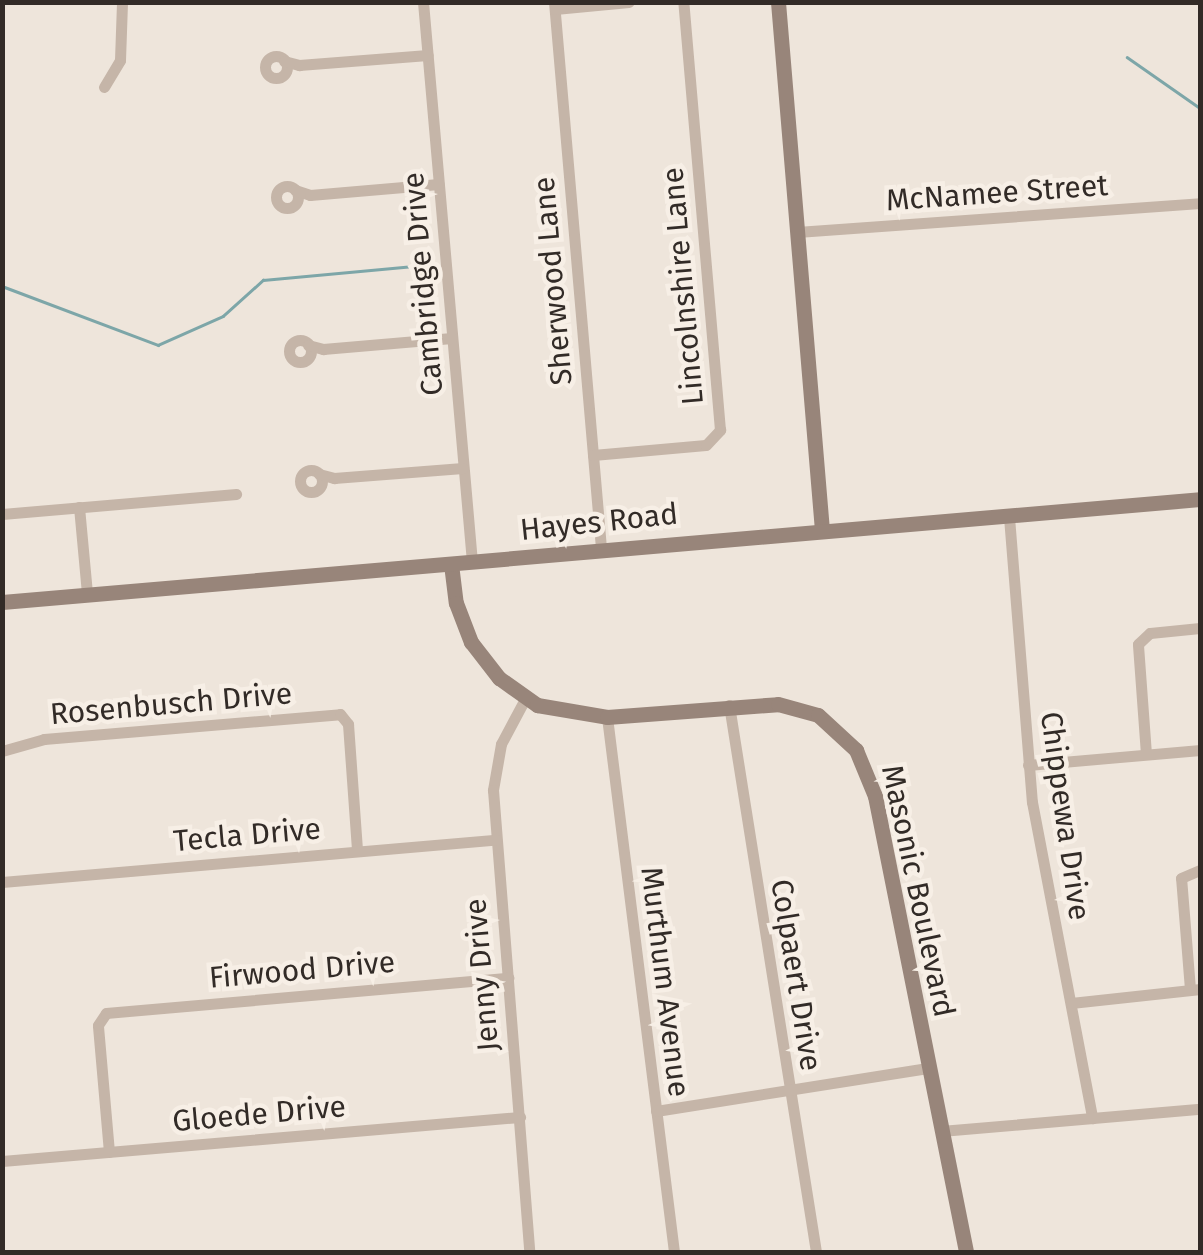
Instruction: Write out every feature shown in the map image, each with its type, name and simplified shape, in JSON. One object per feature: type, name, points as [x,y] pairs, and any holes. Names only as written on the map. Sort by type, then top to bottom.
[{"type":"street","points":[[104,88],[120,60],[122,2]]},
{"type":"street","name":"Cambridge Drive","points":[[424,2],[472,562]]},
{"type":"street","name":"Sherwood Lane","points":[[600,548],[554,6],[629,2]]},
{"type":"street","name":"Lincolnshire Lane","points":[[593,455],[706,445],[720,430],[683,2]]},
{"type":"street","points":[[778,2],[822,530]]},
{"type":"street","points":[[284,67],[428,55]]},
{"type":"street","points":[[296,196],[439,184]]},
{"type":"street","name":"McNamee Street","points":[[797,232],[1200,203]]},
{"type":"street","points":[[308,351],[452,338]]},
{"type":"street","points":[[320,480],[464,468]]},
{"type":"street","points":[[2,514],[236,494]]},
{"type":"street","name":"Hayes Road","points":[[2,602],[600,548],[1200,500]]},
{"type":"street","points":[[80,508],[87,594]]},
{"type":"street","name":"Chippewa Drive","points":[[1010,517],[1028,766],[1092,1118]]},
{"type":"street","name":"Masonic Boulevard","points":[[452,564],[456,603],[472,642],[524,698],[568,714],[607,717],[778,704],[807,710],[838,730],[862,760],[966,1252]]},
{"type":"street","points":[[1146,754],[1137,652],[1142,638],[1200,628]]},
{"type":"street","name":"Jenny Drive","points":[[524,698],[496,761],[496,840],[529,1252]]},
{"type":"street","name":"Colpaert Drive","points":[[729,706],[816,1252]]},
{"type":"street","name":"Rosenbusch Drive","points":[[2,751],[44,739],[344,716],[357,850]]},
{"type":"street","name":"Murthum Avenue","points":[[607,717],[674,1252]]},
{"type":"street","points":[[1028,766],[1200,750]]},
{"type":"street","name":"Tecla Drive","points":[[2,882],[496,840]]},
{"type":"street","points":[[1071,1003],[1195,989],[1180,878],[1200,870]]},
{"type":"street","name":"Firwood Drive","points":[[110,1152],[101,1015],[508,978]]},
{"type":"street","points":[[656,1111],[928,1068]]},
{"type":"street","points":[[941,1131],[1200,1109]]},
{"type":"street","name":"Gloede Drive","points":[[2,1161],[520,1117]]},
{"type":"waterway","points":[[1127,57],[1200,108]]},
{"type":"waterway","points":[[2,286],[158,345],[223,316],[263,280],[424,265]]}]
